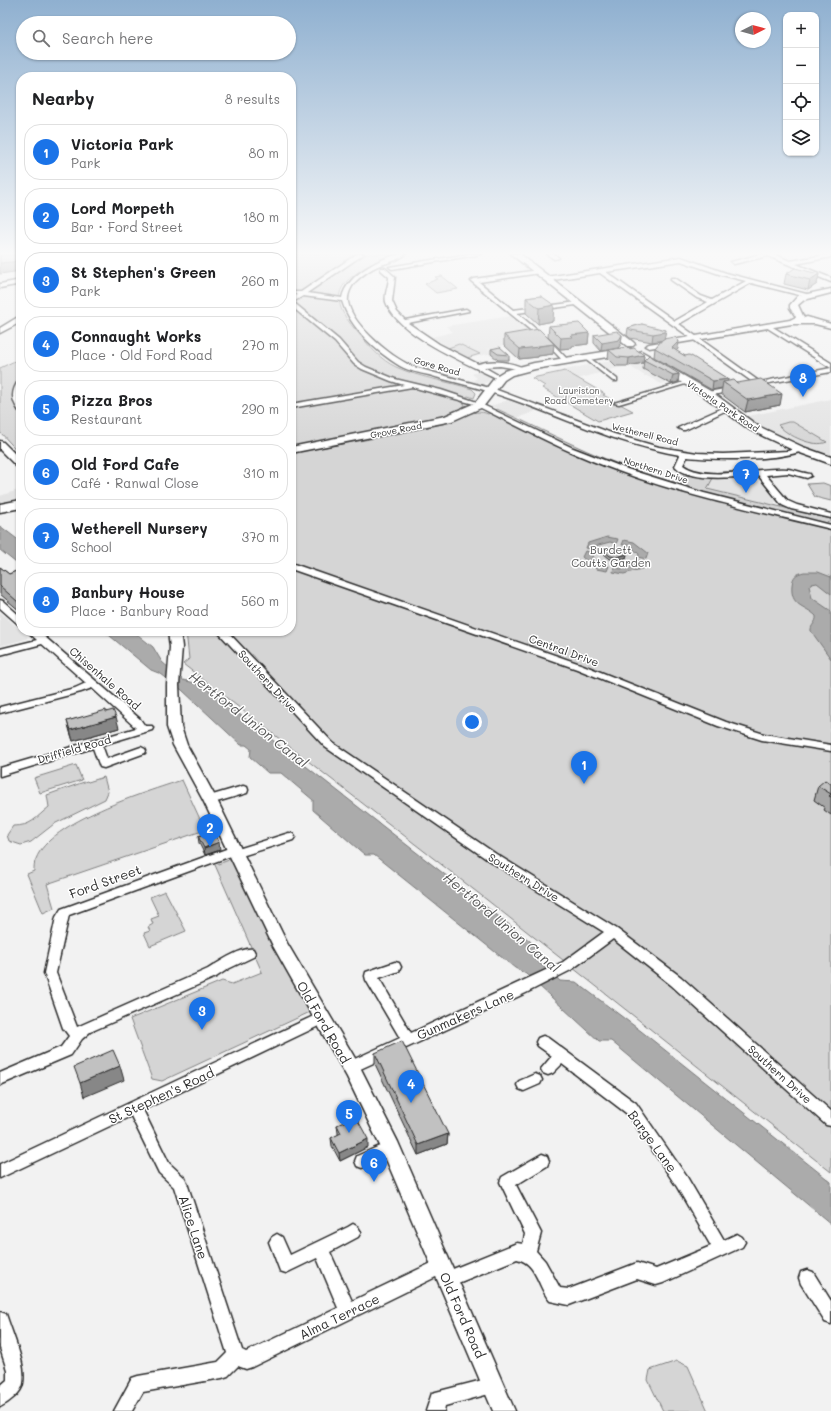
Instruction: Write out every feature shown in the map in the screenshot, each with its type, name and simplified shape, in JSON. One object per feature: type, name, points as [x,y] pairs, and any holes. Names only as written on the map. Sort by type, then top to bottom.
[{"type":"main road","points":[[597,320],[630,347]]},
{"type":"main road","points":[[792,322],[796,320]]},
{"type":"main road","points":[[810,320],[831,326]]},
{"type":"main road","points":[[0,331],[16,322]]},
{"type":"main road","points":[[645,350],[696,338],[792,322],[815,322]]},
{"type":"main road","points":[[500,378],[508,373],[523,368],[587,358],[630,347]]},
{"type":"main road","name":"Victoria Park Road","points":[[630,347],[645,350],[754,428],[799,449],[831,461]]},
{"type":"main road","name":"Grove Road","points":[[296,449],[448,419],[479,405],[500,378]]},
{"type":"main road","points":[[0,444],[16,461]]},
{"type":"main road","points":[[2,506],[16,505]]},
{"type":"main road","name":"Old Ford Road","points":[[175,636],[176,647],[173,695],[175,732],[295,972],[351,1067],[391,1148],[504,1411]]},
{"type":"street","points":[[312,320],[337,341],[356,363],[364,368],[382,377],[439,391],[474,402]]},
{"type":"street","name":"Gore Road","points":[[355,320],[366,334],[399,363],[413,369],[492,390]]},
{"type":"street","points":[[402,320],[442,348],[500,378]]},
{"type":"street","points":[[404,322],[416,320]]},
{"type":"street","points":[[436,320],[441,323]]},
{"type":"street","points":[[521,320],[548,342],[566,361]]},
{"type":"street","points":[[668,320],[760,384]]},
{"type":"street","points":[[674,324],[681,320]]},
{"type":"street","points":[[768,326],[831,366]]},
{"type":"street","points":[[512,358],[523,368]]},
{"type":"street","points":[[587,358],[615,380]]},
{"type":"street","points":[[479,366],[502,364],[523,368]]},
{"type":"street","points":[[708,394],[831,370]]},
{"type":"street","points":[[617,403],[689,382]]},
{"type":"street","points":[[296,405],[413,385]]},
{"type":"street","name":"Wetherell Road","points":[[492,390],[630,443],[684,454],[732,456],[789,453],[799,449]]},
{"type":"street","name":"Northern Drive","points":[[484,407],[592,459],[623,470],[683,490],[831,527]]},
{"type":"street","points":[[682,428],[727,408]]},
{"type":"street","points":[[684,454],[679,466],[689,472],[730,474],[788,471],[807,476]]},
{"type":"street","points":[[760,473],[785,503],[794,507],[831,516]]},
{"type":"street","name":"Central Drive","points":[[296,568],[580,667],[722,724],[762,737],[831,748]]},
{"type":"street","points":[[0,603],[16,617]]},
{"type":"street","name":"Chisenhale Road","points":[[38,636],[145,729]]},
{"type":"street","name":"Southern Drive","points":[[227,636],[329,746],[492,857],[613,932],[676,981],[831,1120]]},
{"type":"street","points":[[0,652],[43,641]]},
{"type":"street","points":[[0,710],[95,686]]},
{"type":"street","name":"Driffield Road","points":[[0,772],[145,729]]},
{"type":"street","points":[[96,743],[104,764],[141,751]]},
{"type":"street","points":[[210,800],[244,790]]},
{"type":"street","points":[[234,852],[289,837]]},
{"type":"street","name":"Ford Street","points":[[77,1035],[70,1028],[50,973],[62,917],[65,912],[234,852]]},
{"type":"street","name":"Gunmakers Lane","points":[[351,1067],[521,989],[569,965],[613,932]]},
{"type":"street","points":[[0,1079],[66,1051],[77,1035],[85,1028],[212,974],[224,965],[249,953]]},
{"type":"street","name":"Gunmakers Lane","points":[[395,967],[371,976],[408,1040]]},
{"type":"street","name":"St Stephen's Road","points":[[0,1171],[322,1018]]},
{"type":"street","name":"Barge Lane","points":[[543,1042],[631,1108],[682,1182],[721,1249]]},
{"type":"street","points":[[548,1070],[561,1056]]},
{"type":"street","name":"Alice Lane","points":[[134,1107],[164,1168],[180,1183],[236,1356]]},
{"type":"street","points":[[362,1161],[391,1148]]},
{"type":"street","points":[[542,1161],[507,1182],[533,1232],[528,1254],[537,1264],[556,1295],[569,1297],[637,1272],[656,1276],[663,1275],[737,1242]]},
{"type":"street","points":[[277,1242],[286,1265],[353,1232]]},
{"type":"street","points":[[320,1248],[348,1312]]},
{"type":"street","name":"Alma Terrace","points":[[236,1356],[246,1361],[348,1312],[445,1273],[517,1251],[528,1254]]},
{"type":"street","points":[[807,1278],[831,1316]]},
{"type":"street","points":[[0,1320],[15,1370],[15,1384],[0,1398]]},
{"type":"street","points":[[123,1411],[138,1384],[222,1370],[236,1356]]},
{"type":"street","points":[[435,1411],[438,1399],[494,1385]]},
{"type":"shaded area","points":[[486,320],[516,320],[531,333],[508,336],[503,335],[513,343],[488,349],[493,353],[501,352],[510,360],[497,361],[489,354],[467,358],[432,337],[453,332],[446,326]]},
{"type":"shaded area","points":[[638,356],[681,381],[671,384],[668,382],[661,384],[629,366],[609,370],[600,363]]},
{"type":"shaded area","points":[[588,365],[600,373],[577,379],[565,370]]},
{"type":"shaded area","points":[[483,370],[489,376],[490,381],[483,384],[470,383],[477,378],[472,374]]},
{"type":"shaded area","points":[[831,399],[831,458],[795,443],[743,417]]},
{"type":"shaded area","points":[[508,400],[536,411],[517,418],[491,406]]},
{"type":"shaded area","points":[[732,477],[762,482],[776,501],[774,505],[706,489],[713,478]]},
{"type":"shaded area","points":[[16,491],[16,499],[3,503],[0,500],[0,496]]},
{"type":"shaded area","points":[[0,612],[16,626],[16,636],[28,637],[26,639],[0,646]]},
{"type":"green space","points":[[296,320],[348,320],[372,349],[396,367],[414,374],[463,386],[472,389],[476,393],[474,398],[468,396],[460,401],[465,404],[463,408],[440,418],[296,446]]},
{"type":"green space","points":[[459,344],[480,354],[467,358],[448,348]]},
{"type":"green space","points":[[16,360],[16,450],[0,432],[0,368]]},
{"type":"green space","name":"Lauriston Road Cemetery","points":[[565,371],[605,394],[603,395],[633,411],[598,421],[542,388],[545,386],[532,378]]},
{"type":"green space","name":"Burdett Coutts Garden","points":[[497,409],[609,460],[655,477],[679,483],[683,475],[713,478],[707,489],[831,519],[831,1172],[482,896],[183,664],[189,659],[187,636],[296,636],[296,452],[423,428],[448,422],[471,413],[482,412],[488,414]]},
{"type":"green space","points":[[793,422],[827,442],[808,442],[794,437],[778,425]]},
{"type":"green space","points":[[823,483],[831,486],[831,501],[815,497],[807,484]]},
{"type":"green space","points":[[76,765],[82,780],[40,793],[34,778]]},
{"type":"green space","points":[[104,777],[108,792],[105,799],[54,824],[31,842],[21,845],[9,841],[7,835],[13,826],[25,825],[29,823],[49,807],[47,795],[87,781],[88,782]]},
{"type":"green space","points":[[182,780],[205,830],[47,884],[54,908],[43,913],[27,874],[34,871],[35,860],[45,845],[60,832],[79,820],[124,800]]},
{"type":"green space","points":[[232,859],[283,963],[310,1012],[162,1081],[152,1079],[130,1019],[222,981],[232,984],[262,972],[215,865]]},
{"type":"green space","points":[[165,891],[186,931],[150,946],[144,933],[150,931],[148,927],[153,924],[151,919],[159,916],[150,897]]},
{"type":"green space","points":[[677,1361],[688,1366],[708,1411],[663,1411],[648,1380],[650,1370]]},
{"type":"water","points":[[0,526],[16,538],[16,563],[0,550]]},
{"type":"water","points":[[607,537],[618,539],[616,544],[610,542],[595,546],[595,550],[586,548],[588,543]]},
{"type":"water","points":[[624,540],[634,542],[648,553],[646,559],[638,557],[639,554],[629,545],[622,545]]},
{"type":"water","points":[[585,551],[594,553],[592,557],[602,565],[609,566],[607,571],[596,569],[582,557]]},
{"type":"water","points":[[637,560],[646,562],[644,568],[624,574],[613,572],[614,567],[621,569],[636,564]]},
{"type":"water","points":[[804,572],[818,572],[831,577],[831,594],[817,583],[809,586],[812,598],[831,611],[831,659],[811,631],[816,620],[816,616],[799,605],[793,598],[793,579],[797,575]]},
{"type":"water","name":"Hertford Union Canal","points":[[110,636],[139,636],[153,647],[162,662],[183,680],[202,685],[530,941],[536,949],[539,963],[560,981],[576,982],[641,1031],[831,1182],[831,1224],[611,1041],[599,1041],[526,974],[515,968],[374,855],[365,855],[313,810],[313,800],[281,773],[268,773],[250,757],[251,749],[246,745],[241,745],[182,690],[161,674],[151,670]]},
{"type":"building","points":[[579,323],[589,333],[561,338],[549,326]]},
{"type":"building","points":[[642,324],[666,330],[665,332],[653,334],[631,330],[628,328]]},
{"type":"building","points":[[539,329],[554,344],[520,349],[504,335]]},
{"type":"building","points":[[617,331],[622,335],[619,340],[602,343],[594,335]]},
{"type":"building","points":[[675,337],[679,341],[672,348],[685,356],[689,355],[693,357],[728,379],[713,381],[655,348],[663,339]]},
{"type":"building","points":[[500,347],[509,355],[498,354],[491,349]]},
{"type":"building","points":[[627,347],[629,349],[634,348],[644,355],[629,358],[617,357],[609,350]]},
{"type":"building","points":[[649,355],[679,374],[673,375],[644,360]]},
{"type":"building","points":[[761,379],[782,394],[748,400],[723,382],[734,380],[737,383]]},
{"type":"building","points":[[613,547],[620,548],[627,554],[617,557],[610,556],[603,550]]},
{"type":"building","points":[[0,567],[9,574],[16,571],[16,600],[0,586]]},
{"type":"building","points":[[106,710],[106,712],[113,710],[116,717],[70,730],[67,721]]},
{"type":"building","points":[[825,780],[831,784],[831,794],[818,786]]},
{"type":"building","points":[[214,831],[219,842],[204,848],[198,836]]},
{"type":"building","points":[[402,1041],[448,1134],[418,1145],[375,1053]]},
{"type":"building","points":[[113,1050],[120,1066],[80,1083],[74,1067]]},
{"type":"building","points":[[356,1117],[368,1139],[339,1153],[331,1138],[341,1133],[337,1125]]},
{"type":"place","name":"Banbury House","points":[[803,397]]},
{"type":"place","name":"Wetherell Nursery","points":[[746,493]]},
{"type":"place","name":"Victoria Park","points":[[584,784]]},
{"type":"place","name":"Lord Morpeth","points":[[210,847]]},
{"type":"place","name":"St Stephen's Green","points":[[202,1030]]},
{"type":"place","name":"Connaught Works","points":[[411,1103]]},
{"type":"place","name":"Pizza Bros","points":[[349,1133]]},
{"type":"place","name":"Old Ford Cafe","points":[[374,1182]]}]
